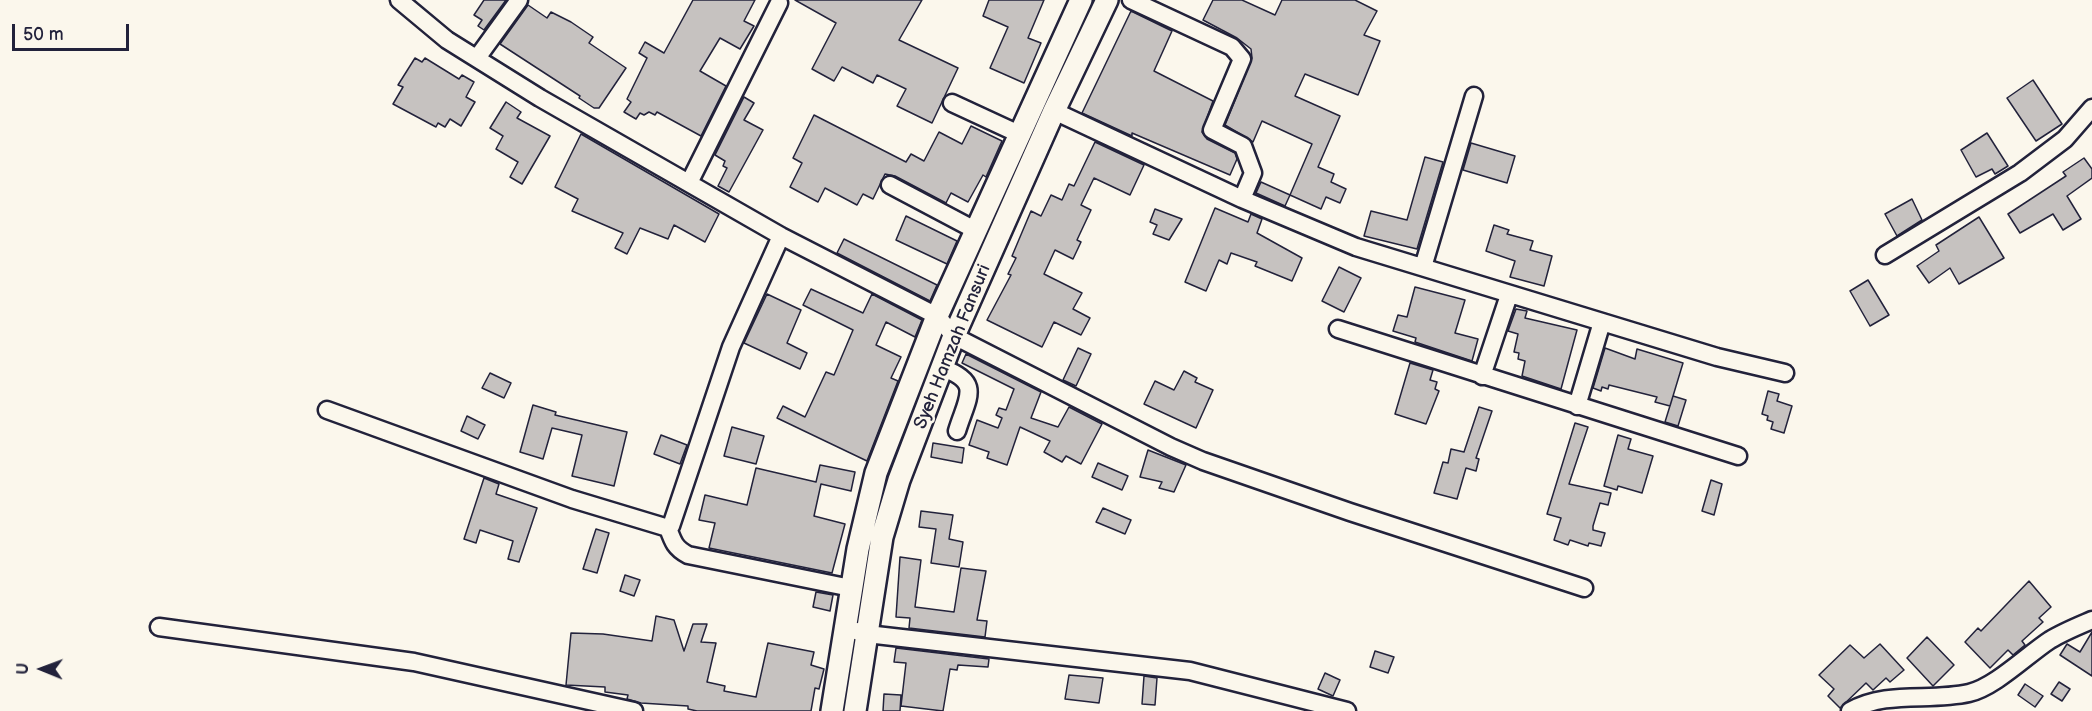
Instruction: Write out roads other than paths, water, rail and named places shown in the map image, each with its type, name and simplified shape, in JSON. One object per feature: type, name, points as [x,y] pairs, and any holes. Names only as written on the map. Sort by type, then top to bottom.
[{"type":"main road","name":"Syeh Hamzah Fansuri","points":[[832,711],[851,588],[876,473],[937,316],[1080,0]]},
{"type":"main road","name":"Syeh Hamzah Fansuri","points":[[855,711],[882,537],[899,480],[954,336],[1054,111],[1107,0]]},
{"type":"street","points":[[399,0],[447,40],[781,236],[937,316],[954,336],[1203,462],[1584,588]]},
{"type":"street","points":[[477,58],[519,0]]},
{"type":"street","points":[[1131,0],[1232,47],[1242,59],[1212,130],[1243,146],[1253,173],[1242,199]]},
{"type":"street","points":[[689,183],[779,3]]},
{"type":"street","points":[[1423,267],[1474,96]]},
{"type":"street","points":[[952,103],[1018,134]]},
{"type":"street","points":[[1885,255],[2020,173],[2065,139],[2092,108]]},
{"type":"street","points":[[1054,111],[1242,199],[1356,247],[1717,357],[1785,373]]},
{"type":"street","points":[[890,185],[975,230]]},
{"type":"street","points":[[668,528],[671,526],[731,346],[781,236]]},
{"type":"street","points":[[1482,376],[1509,295]]},
{"type":"street","points":[[1577,406],[1602,322]]},
{"type":"street","points":[[1338,329],[1738,456]]},
{"type":"street","points":[[942,368],[962,375],[967,381],[969,392],[957,431]]},
{"type":"street","points":[[327,410],[572,498],[668,528],[678,550],[688,555],[851,588]]},
{"type":"street","points":[[1850,711],[1862,704],[1887,699],[1970,693],[1984,686],[2051,639],[2092,620]]},
{"type":"street","points":[[159,627],[414,662],[634,711]]},
{"type":"street","points":[[845,628],[867,634],[1190,671],[1347,711]]}]
